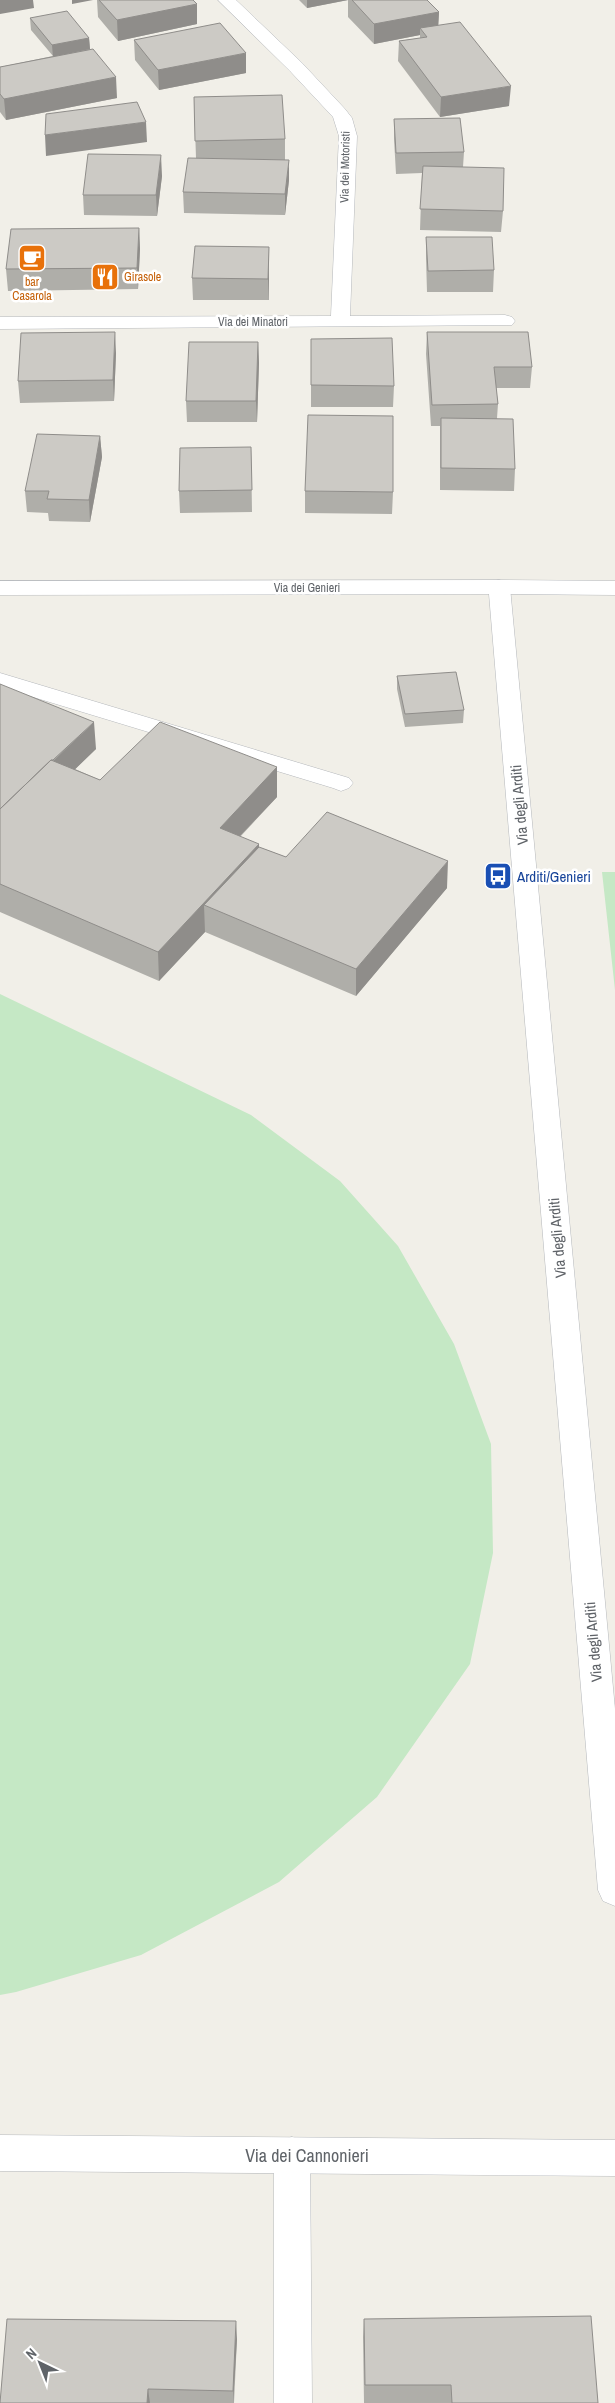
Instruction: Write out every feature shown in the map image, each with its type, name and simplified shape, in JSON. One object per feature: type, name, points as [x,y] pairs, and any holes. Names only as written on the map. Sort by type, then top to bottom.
[{"type":"street","name":"Via dei Motoristi","points":[[226,0],[296,67],[338,113],[345,124],[348,136],[340,322]]},
{"type":"street","name":"Via dei Minatori","points":[[0,323],[505,321]]},
{"type":"street","name":"Via degli Arditi","points":[[499,587],[615,1890]]},
{"type":"street","name":"Via dei Genieri","points":[[0,588],[615,588]]},
{"type":"street","points":[[0,680],[341,783]]},
{"type":"street","name":"Via dei Cannonieri","points":[[0,2153],[615,2158]]},
{"type":"street","points":[[292,2155],[292,2403]]},
{"type":"green space","points":[[602,872],[615,872],[615,990]]},
{"type":"green space","points":[[0,994],[251,1115],[340,1181],[398,1246],[454,1344],[491,1444],[493,1553],[470,1664],[377,1797],[279,1882],[141,1955],[0,1995]]},
{"type":"building","points":[[99,0],[193,0],[197,4],[117,20]]},
{"type":"building","points":[[352,0],[427,0],[439,12],[374,24]]},
{"type":"building","points":[[67,11],[89,38],[52,45],[30,18]]},
{"type":"building","points":[[460,22],[511,86],[441,97],[399,41],[427,37],[420,28]]},
{"type":"building","points":[[220,23],[246,53],[158,70],[134,40]]},
{"type":"building","points":[[93,49],[116,77],[4,99],[0,94],[0,67]]},
{"type":"building","points":[[282,95],[285,139],[195,141],[194,97]]},
{"type":"building","points":[[137,102],[146,122],[45,135],[46,114]]},
{"type":"building","points":[[460,118],[464,152],[396,153],[394,119]]},
{"type":"building","points":[[88,154],[161,155],[156,195],[83,195]]},
{"type":"building","points":[[188,158],[289,160],[285,194],[183,192]]},
{"type":"building","points":[[423,166],[504,168],[503,211],[420,209]]},
{"type":"building","points":[[139,228],[137,268],[6,269],[11,229]]},
{"type":"building","points":[[426,237],[492,237],[494,270],[428,271]]},
{"type":"building","points":[[195,246],[269,247],[268,279],[192,278]]},
{"type":"building","points":[[115,332],[113,380],[18,381],[21,333]]},
{"type":"building","points":[[427,332],[528,332],[532,367],[494,367],[498,404],[432,405]]},
{"type":"building","points":[[392,338],[394,386],[311,385],[311,339]]},
{"type":"building","points":[[189,342],[258,342],[256,401],[186,401]]},
{"type":"building","points":[[308,415],[393,416],[393,492],[305,491]]},
{"type":"building","points":[[441,418],[513,419],[515,469],[441,468]]},
{"type":"building","points":[[37,434],[100,436],[89,500],[47,499],[49,491],[25,491]]},
{"type":"building","points":[[251,447],[252,490],[179,491],[180,448]]},
{"type":"building","points":[[456,672],[464,710],[405,714],[397,676]]},
{"type":"building","points":[[0,684],[94,722],[0,809]]},
{"type":"building","points":[[160,722],[277,767],[220,828],[259,844],[158,952],[0,884],[0,809],[51,760],[100,780]]},
{"type":"building","points":[[327,812],[448,861],[356,969],[204,905],[259,847],[286,857]]},
{"type":"building","points":[[591,2316],[598,2403],[452,2403],[451,2385],[365,2385],[364,2319]]},
{"type":"building","points":[[7,2319],[236,2321],[233,2391],[148,2389],[147,2403],[0,2403]]},
{"type":"place","name":"bar Casarola","points":[[32,258]]},
{"type":"place","name":"Girasole","points":[[105,277]]},
{"type":"place","name":"Arditi/Genieri","points":[[498,876]]}]
